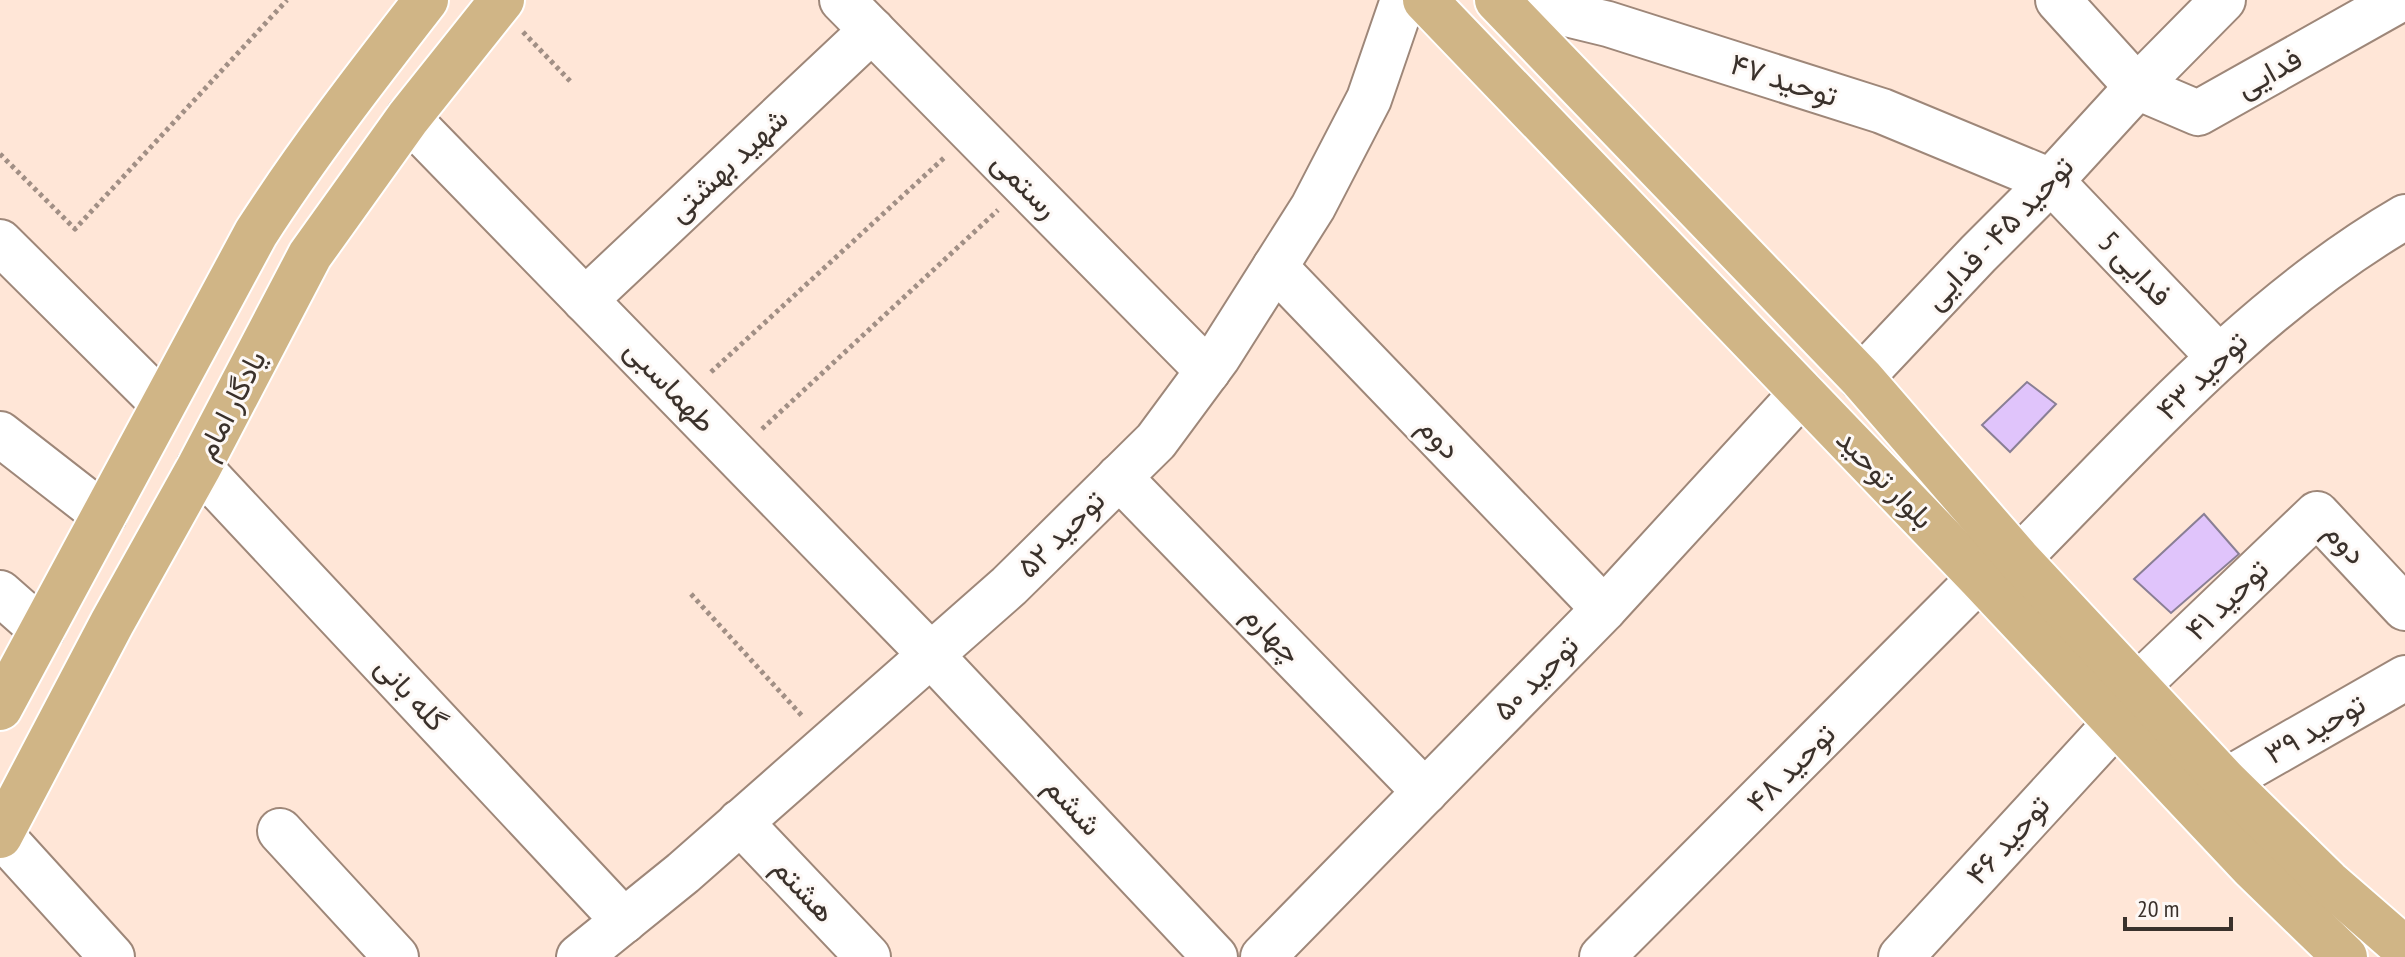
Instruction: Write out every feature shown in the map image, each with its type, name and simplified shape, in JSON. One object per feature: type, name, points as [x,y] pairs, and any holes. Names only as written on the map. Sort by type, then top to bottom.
[{"type":"main road","name":"یادگار امام","points":[[0,708],[256,233],[292,177],[426,0]]},
{"type":"main road","name":"بلوار توحید","points":[[1425,0],[1980,578],[2115,724],[2345,957]]},
{"type":"main road","name":"بلوار توحید","points":[[1497,0],[1861,378],[2018,559],[2225,781],[2405,949]]},
{"type":"main road","name":"یادگار امام","points":[[0,835],[310,255],[408,118],[499,3]]},
{"type":"main road","points":[[2341,892],[2405,904]]},
{"type":"main road","points":[[2293,957],[2300,914]]},
{"type":"street","name":"توحید ۵۲","points":[[579,957],[740,822],[1009,586],[1156,441],[1208,371],[1313,207],[1369,99],[1403,0]]},
{"type":"street","name":"توحید ۴۷","points":[[1509,0],[1608,24],[1882,111],[2051,181]]},
{"type":"street","points":[[2058,0],[2137,87]]},
{"type":"street","name":"توحید ۴۵ - فدایی","points":[[1861,378],[2223,0]]},
{"type":"street","name":"فدایی","points":[[2137,87],[2198,113],[2399,0]]},
{"type":"street","name":"رستمی","points":[[857,15],[1208,371]]},
{"type":"street","name":"شهید بهشتی","points":[[585,300],[857,15]]},
{"type":"street","name":"طهماسبی","points":[[408,118],[931,655]]},
{"type":"street","name":"فدایی 5","points":[[2051,181],[2219,357]]},
{"type":"street","name":"توحید ۴۳","points":[[2018,559],[2219,357],[2270,311],[2376,234],[2405,217]]},
{"type":"street","points":[[0,242],[163,404]]},
{"type":"street","name":"دوم","points":[[1275,267],[1604,609]]},
{"type":"street","name":"توحید ۵۰","points":[[1263,957],[1604,609],[1802,393]]},
{"type":"street","points":[[0,434],[104,515]]},
{"type":"street","name":"گله بانی","points":[[199,467],[624,921]]},
{"type":"street","name":"چهارم","points":[[1119,477],[1425,792]]},
{"type":"street","name":"دوم","points":[[2317,514],[2405,608]]},
{"type":"street","name":"توحید ۴۱","points":[[2137,686],[2317,514]]},
{"type":"street","name":"توحید ۴۸","points":[[1602,957],[1980,578]]},
{"type":"street","points":[[0,593],[42,630]]},
{"type":"street","name":"ششم","points":[[931,655],[1215,957]]},
{"type":"street","name":"توحید ۳۹","points":[[2225,781],[2405,678]]},
{"type":"street","name":"توحید ۴۶","points":[[1901,957],[2115,724]]},
{"type":"street","name":"هشتم","points":[[740,822],[868,957]]},
{"type":"street","points":[[280,831],[396,957]]},
{"type":"street","points":[[0,835],[112,957]]},
{"type":"path","points":[[0,154],[75,229],[287,0]]},
{"type":"path","points":[[499,3],[571,82]]},
{"type":"path","points":[[682,399],[973,132]]},
{"type":"path","points":[[735,454],[1025,185]]},
{"type":"path","points":[[691,594],[828,745]]},
{"type":"building","points":[[2027,382],[2056,404],[2010,452],[1982,425]]},
{"type":"building","points":[[2204,514],[2239,554],[2171,613],[2134,579]]}]
